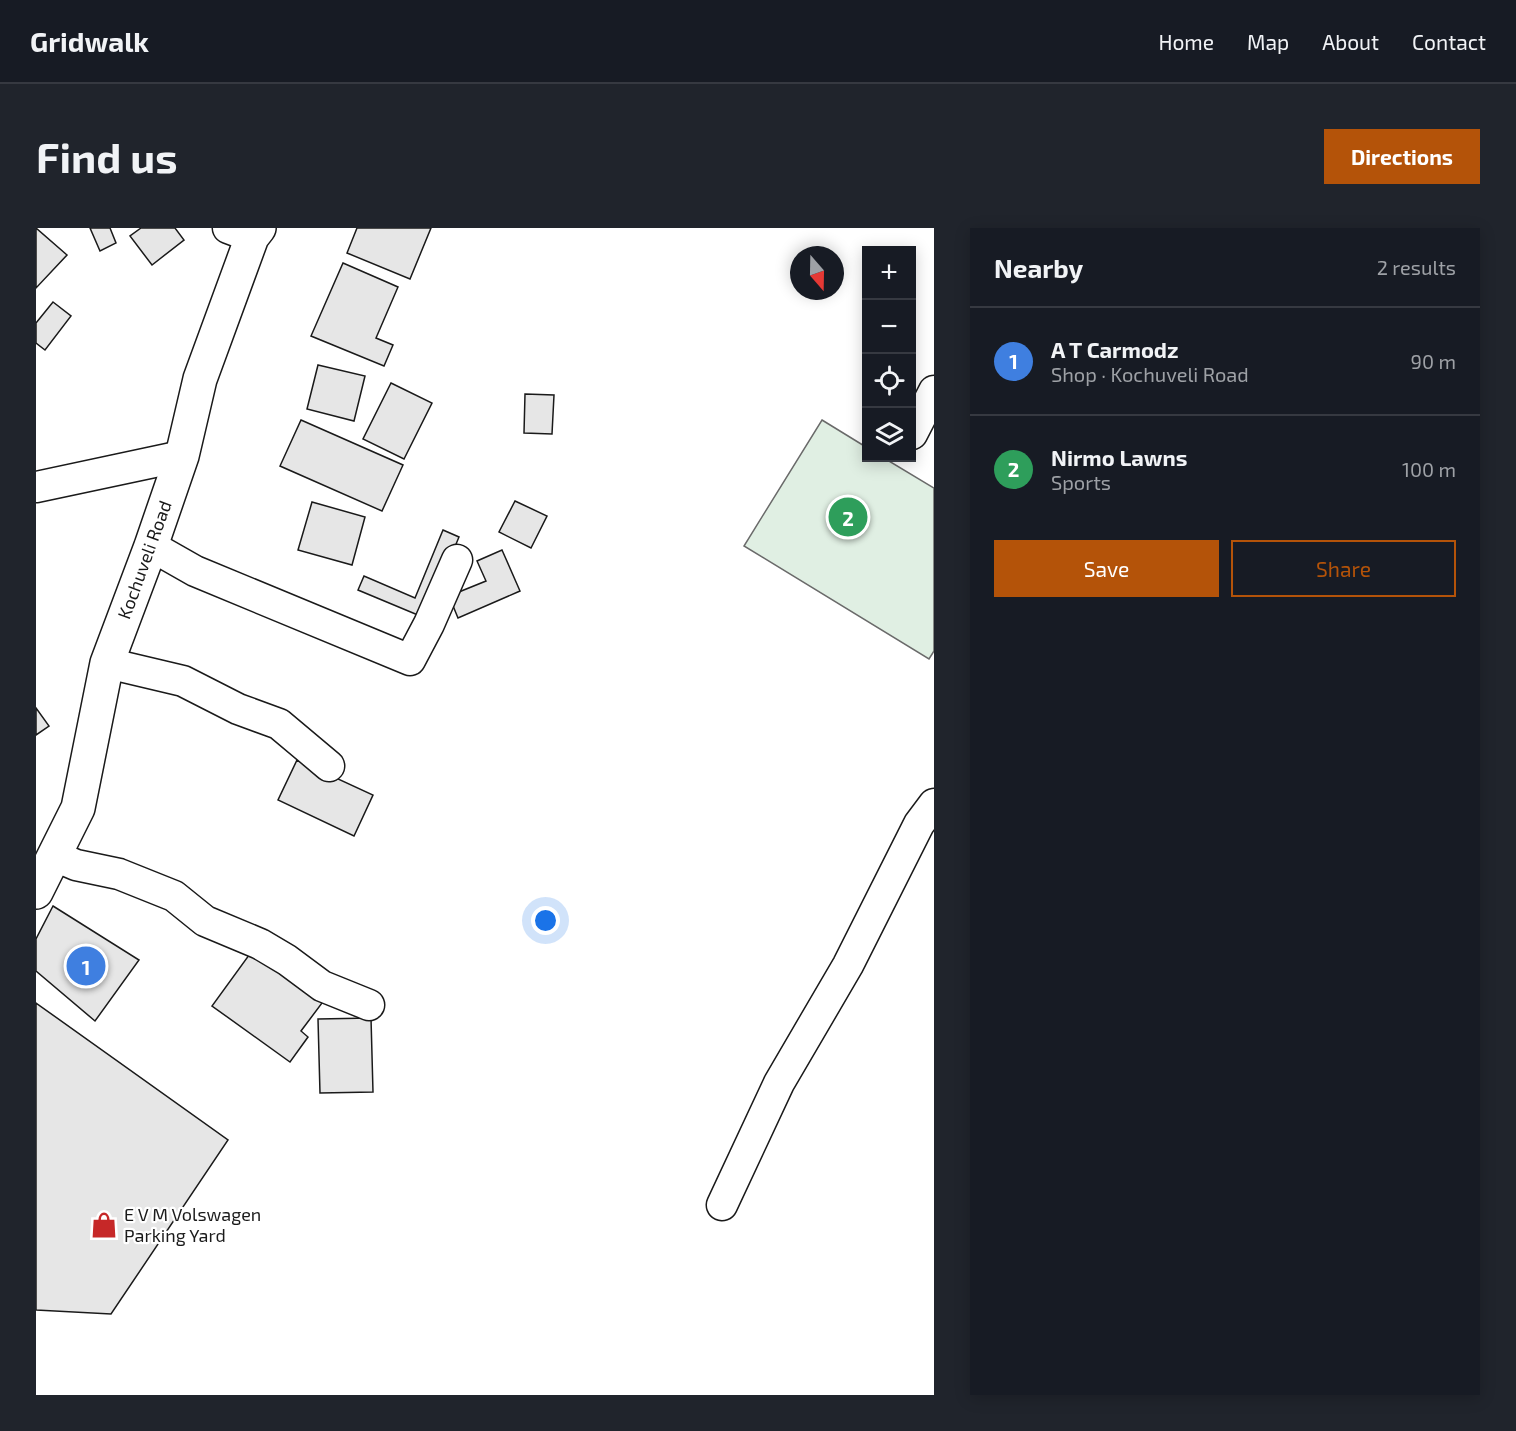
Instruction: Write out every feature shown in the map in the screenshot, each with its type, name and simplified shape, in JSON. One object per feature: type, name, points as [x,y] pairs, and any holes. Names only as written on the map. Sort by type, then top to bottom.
[{"type":"street","name":"Kochuveli Road","points":[[36,892],[78,808],[107,663],[182,456],[200,379],[247,231]]},
{"type":"street","points":[[916,426],[934,391]]},
{"type":"street","points":[[36,487],[182,456]]},
{"type":"street","points":[[151,546],[195,571],[410,660],[429,624],[457,560]]},
{"type":"street","points":[[107,663],[183,681],[238,709],[279,724],[329,766]]},
{"type":"street","points":[[722,1205],[779,1083],[848,965],[919,824],[934,804]]},
{"type":"street","points":[[56,856],[76,864],[119,874],[174,896],[205,921],[260,944],[287,960],[322,986],[369,1005]]},
{"type":"green space","points":[[822,420],[862,445],[862,462],[891,462],[934,488],[934,651],[929,659],[744,546]]},
{"type":"building","points":[[36,228],[67,255],[36,288]]},
{"type":"building","points":[[90,228],[110,228],[116,243],[100,251]]},
{"type":"building","points":[[141,228],[175,228],[184,240],[152,265],[130,236]]},
{"type":"building","points":[[357,228],[431,228],[410,279],[347,253]]},
{"type":"building","points":[[343,263],[398,287],[376,338],[393,345],[384,366],[311,336]]},
{"type":"building","points":[[53,302],[71,316],[45,350],[36,343],[36,323]]},
{"type":"building","points":[[318,365],[365,376],[354,421],[307,409]]},
{"type":"building","points":[[391,383],[432,403],[404,459],[363,439]]},
{"type":"building","points":[[525,394],[554,395],[552,434],[524,433]]},
{"type":"building","points":[[301,420],[403,465],[382,511],[280,466]]},
{"type":"building","points":[[515,501],[547,516],[531,548],[499,532]]},
{"type":"building","points":[[312,502],[365,517],[352,565],[298,550]]},
{"type":"building","points":[[443,530],[459,537],[425,618],[358,590],[364,576],[415,598]]},
{"type":"building","points":[[502,550],[520,591],[458,618],[449,596],[486,581],[477,561]]},
{"type":"building","points":[[36,708],[49,726],[36,735]]},
{"type":"building","points":[[297,760],[373,795],[354,836],[278,800]]},
{"type":"building","points":[[53,906],[139,960],[95,1021],[36,971],[36,939]]},
{"type":"building","points":[[260,940],[331,991],[301,1031],[308,1037],[290,1062],[212,1006]]},
{"type":"building","name":"E V M Volswagen Parking Yard","points":[[36,1003],[228,1140],[111,1314],[36,1310]]},
{"type":"building","points":[[371,1018],[373,1092],[320,1093],[318,1019]]},
{"type":"place","name":"Nirmo Lawns","points":[[848,517]]},
{"type":"place","name":"A T Carmodz","points":[[86,966]]},
{"type":"place","name":"E V M Volswagen Parking Yard","points":[[104,1225]]}]
